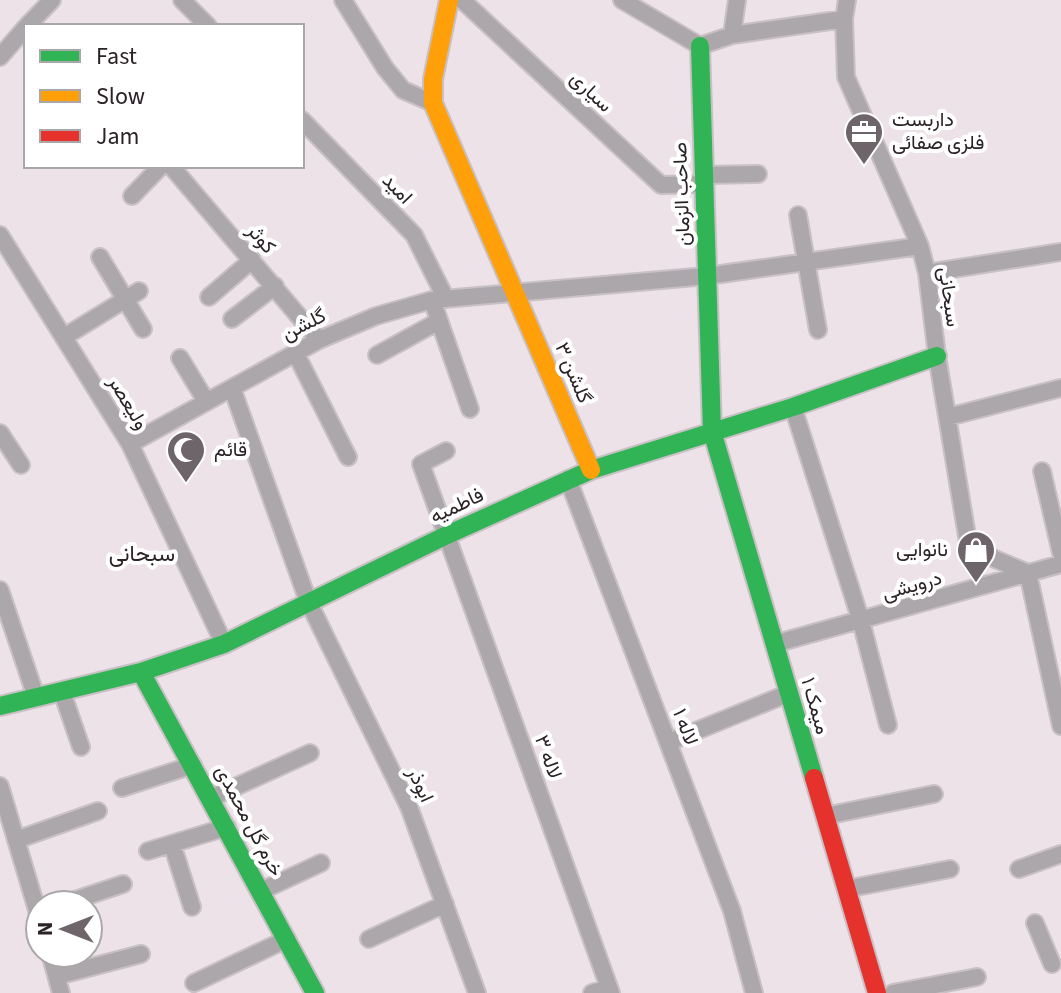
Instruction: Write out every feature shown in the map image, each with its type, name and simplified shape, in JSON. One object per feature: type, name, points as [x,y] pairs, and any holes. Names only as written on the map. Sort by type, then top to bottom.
[{"type":"street","points":[[33,24],[52,0]]},
{"type":"street","points":[[182,0],[206,24]]},
{"type":"street","points":[[343,0],[385,68],[403,90],[433,103]]},
{"type":"street","points":[[449,0],[433,79],[433,103],[515,293]]},
{"type":"street","name":"سیاری","points":[[462,0],[661,185],[758,174]]},
{"type":"street","points":[[622,0],[700,46],[732,35],[844,19]]},
{"type":"street","points":[[732,35],[737,0]]},
{"type":"street","name":"سبحانی","points":[[847,0],[844,19],[846,77],[920,246],[927,273],[937,356],[969,548],[1028,573]]},
{"type":"street","points":[[0,57],[24,33]]},
{"type":"street","name":"صاحب الزمان","points":[[700,46],[712,431]]},
{"type":"street","name":"امید","points":[[304,122],[414,235],[439,300],[439,321],[470,409]]},
{"type":"street","points":[[132,196],[159,168]]},
{"type":"street","name":"کوثر","points":[[173,168],[319,340]]},
{"type":"street","points":[[798,215],[818,330]]},
{"type":"street","name":"ولیعصر","points":[[0,235],[130,444],[224,644]]},
{"type":"street","name":"گلشن","points":[[130,444],[319,340],[376,316],[439,300],[707,276],[920,246]]},
{"type":"street","points":[[927,273],[1061,252]]},
{"type":"street","points":[[100,257],[132,296],[143,329]]},
{"type":"street","points":[[209,297],[252,260]]},
{"type":"street","points":[[232,319],[275,286]]},
{"type":"street","name":"گلشن ۳","points":[[515,293],[591,470]]},
{"type":"street","points":[[64,337],[132,296]]},
{"type":"street","points":[[377,355],[439,321]]},
{"type":"street","points":[[296,354],[348,457]]},
{"type":"street","name":"فاطمیه","points":[[0,706],[141,672],[224,644],[308,601],[568,479],[793,407],[937,356]]},
{"type":"street","points":[[180,358],[206,401]]},
{"type":"street","name":"ابوذر","points":[[232,388],[308,601],[409,807],[477,993]]},
{"type":"street","points":[[948,417],[1061,388]]},
{"type":"street","points":[[793,407],[861,621],[888,725]]},
{"type":"street","name":"میمک ۱","points":[[712,431],[877,993]]},
{"type":"street","points":[[0,433],[21,465]]},
{"type":"street","name":"لاله ۳","points":[[446,451],[421,464],[610,990]]},
{"type":"street","points":[[1042,471],[1061,553]]},
{"type":"street","name":"لاله ۱","points":[[568,479],[732,911],[754,993]]},
{"type":"street","name":"درویشی","points":[[774,644],[1061,564]]},
{"type":"street","points":[[1028,573],[1061,726]]},
{"type":"street","points":[[0,590],[36,697]]},
{"type":"street","name":"خرم گل محمدی","points":[[141,672],[315,993]]},
{"type":"street","points":[[62,692],[81,747]]},
{"type":"street","points":[[669,742],[782,696]]},
{"type":"street","points":[[211,798],[310,753]]},
{"type":"street","points":[[122,788],[193,765]]},
{"type":"street","points":[[0,786],[31,889]]},
{"type":"street","points":[[825,816],[934,794]]},
{"type":"street","points":[[16,840],[98,811]]},
{"type":"street","points":[[148,851],[227,827]]},
{"type":"street","points":[[172,844],[192,907]]},
{"type":"street","points":[[1019,869],[1061,854]]},
{"type":"street","points":[[261,891],[321,863]]},
{"type":"street","points":[[846,889],[950,869]]},
{"type":"street","points":[[104,890],[123,884]]},
{"type":"street","points":[[369,939],[445,904]]},
{"type":"street","points":[[1035,923],[1052,964]]},
{"type":"street","points":[[1044,944],[1061,936]]},
{"type":"street","points":[[194,983],[287,939]]},
{"type":"street","points":[[59,985],[141,954]]},
{"type":"street","points":[[893,993],[977,977]]},
{"type":"street","points":[[592,993],[610,990]]},
{"type":"traffic: fast","points":[[700,46],[712,431],[814,778]]},
{"type":"traffic: fast","points":[[0,706],[141,672],[224,644],[447,535],[591,470],[793,407],[937,356]]},
{"type":"traffic: fast","points":[[141,672],[315,993]]},
{"type":"traffic: slow","points":[[449,0],[433,79],[433,103],[591,470]]},
{"type":"traffic: jam","points":[[814,778],[877,993]]},
{"type":"place","name":"داربست فلزی صفائی","points":[[864,166]]},
{"type":"place","name":"قائم","points":[[186,484]]},
{"type":"place","name":"نانوایی","points":[[976,584]]},
{"type":"district","name":"سبحانی","points":[[142,554]]}]
